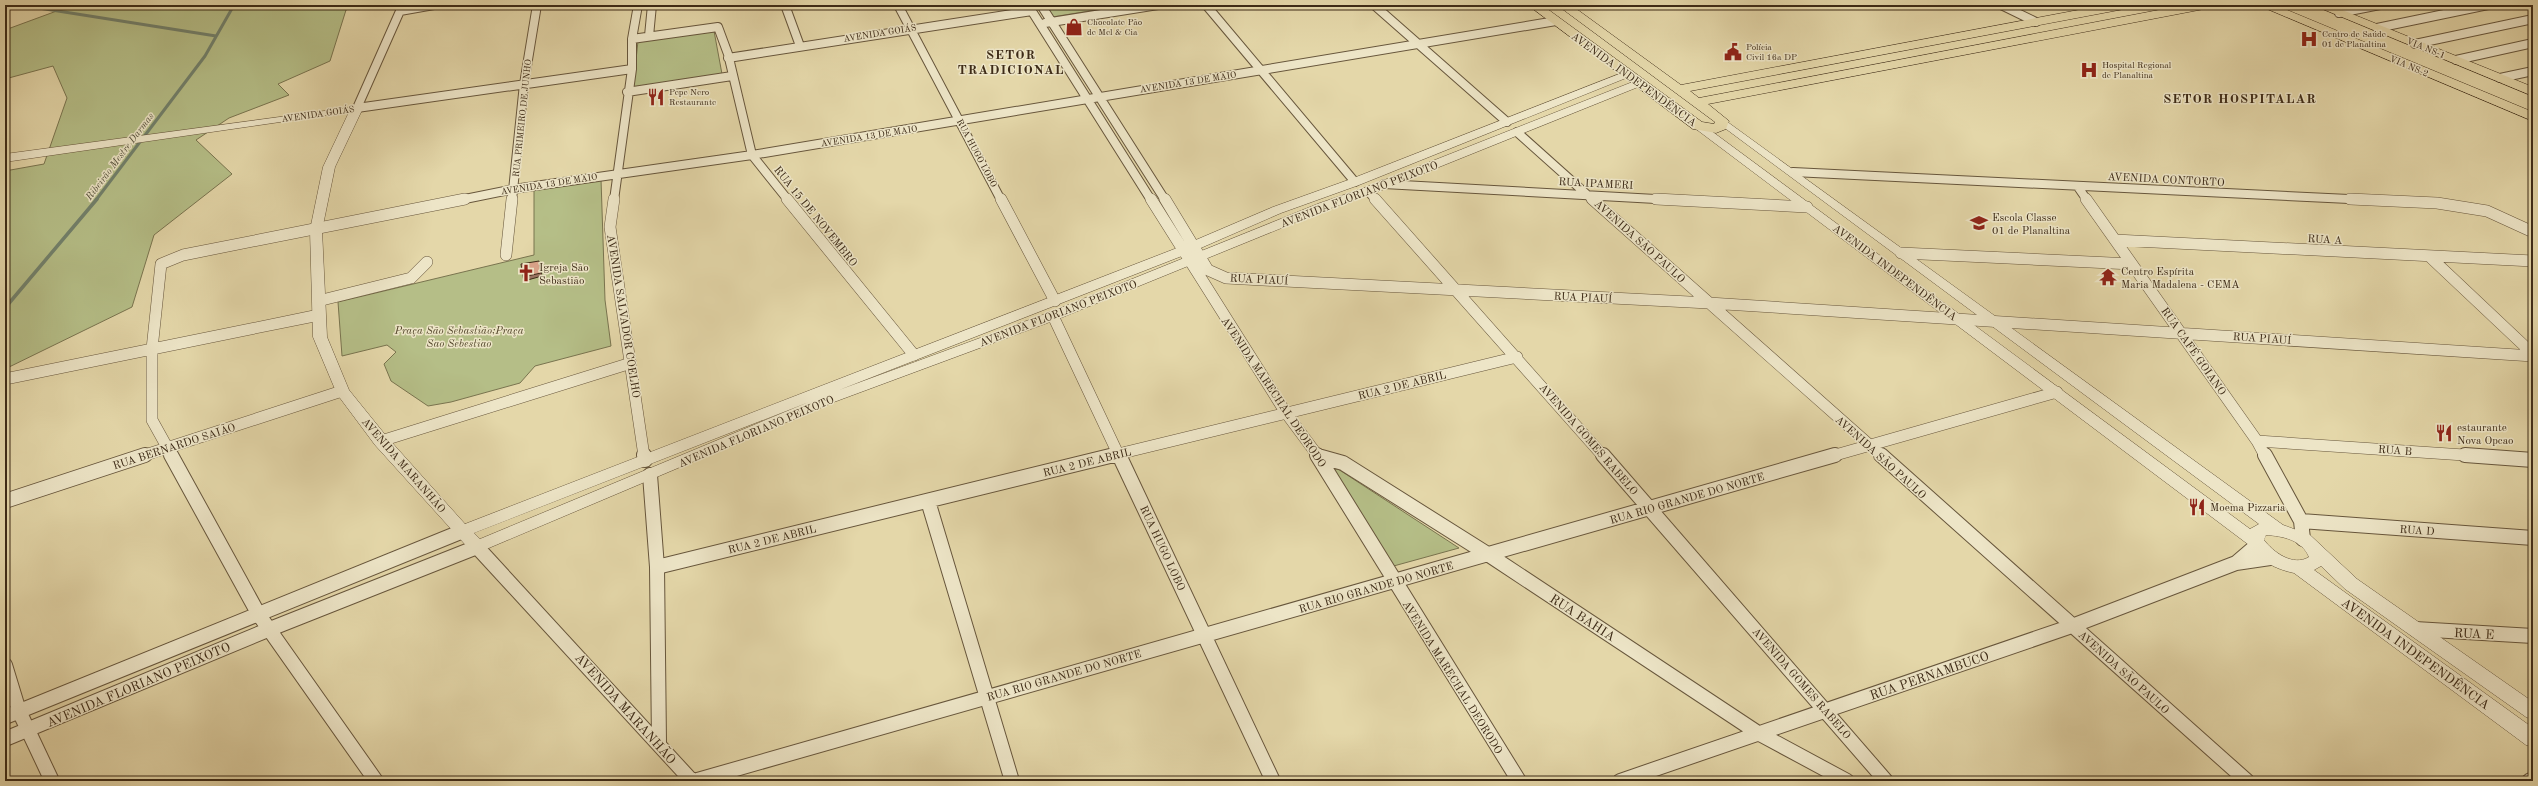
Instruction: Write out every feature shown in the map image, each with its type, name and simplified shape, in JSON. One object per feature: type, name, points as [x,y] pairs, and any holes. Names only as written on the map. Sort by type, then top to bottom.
[{"type":"main road","name":"AVENIDA INDEPENDÊNCIA","points":[[1534,5],[1698,126]]},
{"type":"main road","name":"AVENIDA INDEPENDÊNCIA","points":[[1563,5],[1698,102],[1722,121]]},
{"type":"main road","points":[[1680,89],[2124,5]]},
{"type":"main road","points":[[2128,5],[2136,10],[2137,13],[2133,17]]},
{"type":"main road","points":[[1698,102],[2133,17],[2204,5]]},
{"type":"main road","name":"VIA NS-2","points":[[2264,5],[2533,117]]},
{"type":"main road","name":"VIA NS-1","points":[[2319,5],[2533,92]]},
{"type":"main road","points":[[1948,39],[1972,48]]},
{"type":"main road","points":[[1589,46],[1603,46],[1612,41]]},
{"type":"main road","points":[[1609,60],[1615,54],[1633,56]]},
{"type":"main road","points":[[1856,56],[1869,68]]},
{"type":"main road","points":[[1843,58],[1869,68]]},
{"type":"main road","points":[[1797,67],[1814,79]]},
{"type":"main road","points":[[1717,82],[1734,95]]},
{"type":"main road","points":[[1698,126],[1716,128],[1721,126],[1722,121]]},
{"type":"street","name":"AVENIDA MARANHÃO","points":[[434,5],[400,11],[329,167],[316,230],[318,308],[320,337],[342,391],[381,441],[463,531]]},
{"type":"street","name":"RUA PRIMEIRO DE JUNHO","points":[[506,255],[524,84],[537,5]]},
{"type":"street","name":"AVENIDA SALVADOR COELHO","points":[[638,5],[632,39],[632,69],[627,92],[610,227],[645,460]]},
{"type":"street","points":[[632,39],[649,36],[652,5]]},
{"type":"street","points":[[785,5],[800,44]]},
{"type":"street","name":"RUA HUGO LOBO","points":[[898,5],[1055,301]]},
{"type":"street","name":"AVENIDA MARECHAL DEORODO","points":[[1041,5],[1099,97],[1286,413],[1318,456],[1394,582],[1519,781]]},
{"type":"street","points":[[1040,24],[1158,5]]},
{"type":"street","points":[[1206,5],[1356,182]]},
{"type":"street","points":[[1374,5],[1506,122]]},
{"type":"street","points":[[2000,5],[2036,22]]},
{"type":"street","points":[[2339,13],[2380,5]]},
{"type":"street","points":[[2377,28],[2488,5]]},
{"type":"street","name":"AVENIDA GOIÁS","points":[[728,56],[1029,7]]},
{"type":"street","name":"AVENIDA MARECHAL DEORODO","points":[[1029,7],[1086,99],[1192,254],[1208,270]]},
{"type":"street","points":[[2415,44],[2533,19]]},
{"type":"street","name":"AVENIDA 13 DE MAIO","points":[[152,349],[161,264],[183,255],[316,230],[514,189],[752,155],[1556,21]]},
{"type":"street","name":"RUA 15 DE NOVEMBRO","points":[[649,36],[718,27],[728,56],[752,155],[914,355]]},
{"type":"street","points":[[2456,60],[2533,43]]},
{"type":"street","name":"AVENIDA GOIÁS","points":[[5,158],[632,69]]},
{"type":"street","points":[[2500,78],[2533,70]]},
{"type":"street","name":"AVENIDA FLORIANO PEIXOTO","points":[[869,378],[914,355],[999,322],[1291,219],[1319,201],[1356,182],[1627,74]]},
{"type":"street","points":[[627,92],[732,76]]},
{"type":"street","name":"AVENIDA FLORIANO PEIXOTO","points":[[12,714],[463,531],[645,460],[869,378],[977,344],[1053,316],[1192,254],[1277,210],[1368,191],[1639,83]]},
{"type":"street","points":[[1566,98],[1581,107]]},
{"type":"street","name":"AVENIDA INDEPENDÊNCIA","points":[[1722,121],[1906,256],[1991,321],[2277,529],[2309,544],[2351,584],[2533,712]]},
{"type":"street","name":"AVENIDA INDEPENDÊNCIA","points":[[1698,126],[2057,392],[2256,543],[2270,558],[2298,567],[2533,739]]},
{"type":"street","name":"AVENIDA SÃO PAULO","points":[[1517,132],[1868,446],[2247,781]]},
{"type":"street","points":[[1721,143],[1730,137],[1746,138]]},
{"type":"street","points":[[1453,143],[1451,148],[1454,150],[1468,151]]},
{"type":"street","points":[[1428,153],[1444,154],[1447,156],[1443,161]]},
{"type":"street","name":"AVENIDA CONTORTO","points":[[1793,172],[2078,187],[2437,203],[2487,211],[2533,232]]},
{"type":"street","name":"RUA IPAMERI","points":[[1384,184],[1807,207]]},
{"type":"street","name":"RUA CAFÉ GOIANO","points":[[2078,187],[2257,441],[2300,521],[2309,544]]},
{"type":"street","name":"AVENIDA GOMES RABELO","points":[[1368,191],[1517,357],[1826,710],[1886,781]]},
{"type":"street","points":[[1821,218],[1820,210],[1826,208],[1840,209],[1848,213]]},
{"type":"street","points":[[1277,210],[1290,212],[1292,214],[1291,219]]},
{"type":"street","name":"RUA A","points":[[2115,240],[2533,261]]},
{"type":"street","points":[[1906,256],[2132,264]]},
{"type":"street","points":[[1884,264],[1893,268],[1907,268],[1912,265],[1906,256]]},
{"type":"street","points":[[2430,256],[2533,355]]},
{"type":"street","points":[[5,379],[152,349],[318,308],[410,278],[427,262]]},
{"type":"street","name":"RUA PIAUÍ","points":[[1208,270],[1226,278],[1709,303],[1959,320],[2533,355]]},
{"type":"street","name":"RUA HUGO LOBO","points":[[1053,316],[1273,781]]},
{"type":"street","points":[[999,322],[1000,328],[1011,332]]},
{"type":"street","points":[[965,336],[975,338],[977,344]]},
{"type":"street","points":[[152,349],[152,420],[167,449],[259,615],[376,781]]},
{"type":"street","name":"RUA 2 DE ABRIL","points":[[657,567],[1517,357]]},
{"type":"street","points":[[381,441],[631,363]]},
{"type":"street","name":"RUA BERNARDO SAIÃO","points":[[5,501],[342,391]]},
{"type":"street","name":"RUA RIO GRANDE DO NORTE","points":[[693,781],[2057,392]]},
{"type":"street","name":"AVENIDA FLORIANO PEIXOTO","points":[[5,739],[270,629],[477,547],[650,475],[826,394]]},
{"type":"street","name":"RUA B","points":[[2257,441],[2533,460]]},
{"type":"street","name":"RUA BAHIA","points":[[1318,456],[1343,463],[1489,555],[1758,733],[1847,781]]},
{"type":"street","points":[[650,475],[657,567],[659,743]]},
{"type":"street","points":[[928,500],[1012,781]]},
{"type":"street","name":"RUA D","points":[[2300,521],[2533,538]]},
{"type":"street","points":[[2256,543],[2256,533],[2264,529],[2277,529]]},
{"type":"street","points":[[463,531],[477,547]]},
{"type":"street","name":"RUA PERNAMBUCO","points":[[2236,563],[2256,543]]},
{"type":"street","points":[[2298,567],[2311,566],[2318,560],[2309,544]]},
{"type":"street","name":"AVENIDA MARANHÃO","points":[[477,547],[693,781]]},
{"type":"street","name":"RUA PERNAMBUCO","points":[[1620,781],[2072,626],[2236,563],[2270,558]]},
{"type":"street","name":"RUA E","points":[[2415,629],[2533,636]]},
{"type":"street","points":[[5,665],[12,714],[29,729],[52,781]]},
{"type":"street","points":[[2529,781],[2533,779]]},
{"type":"green space","points":[[73,5],[355,5],[346,10],[330,61],[278,84],[289,95],[229,118],[196,140],[232,174],[154,235],[132,307],[5,369],[5,171],[44,164],[67,98],[53,66],[5,79],[5,30]]},
{"type":"green space","points":[[1044,5],[1110,5],[1104,6],[1102,9],[1052,17]]},
{"type":"green space","points":[[714,31],[722,74],[633,88],[638,41]]},
{"type":"green space","name":"Praça São Sebastião;Praça Sao Sebestiao","points":[[601,179],[605,300],[611,346],[535,366],[520,383],[451,402],[428,406],[391,381],[384,364],[396,352],[387,345],[342,356],[338,302],[534,255],[534,189]]},
{"type":"green space","points":[[1328,469],[1338,469],[1459,548],[1390,567]]},
{"type":"building","points":[[539,261],[541,273],[523,277],[521,264]]},
{"type":"waterway","points":[[20,5],[216,36]]},
{"type":"waterway","name":"Ribeirão Mestre Darmas","points":[[96,200],[205,56],[234,5]]},
{"type":"waterway","name":"Ribeirão Mestre Darmas","points":[[5,308],[97,199]]},
{"type":"place","name":"Chocolate Pão de Mel & Cia","points":[[1074,27]]},
{"type":"place","name":"Centro de Saúde 01 de Planaltina","points":[[2309,39]]},
{"type":"place","name":"Polícia Civil 16a DP","points":[[1733,52]]},
{"type":"place","name":"Hospital Regional de Planaltina","points":[[2089,70]]},
{"type":"place","name":"Pepe Nero Restaurante","points":[[656,97]]},
{"type":"place","name":"Escola Classe 01 de Planaltina","points":[[1979,223]]},
{"type":"place","name":"Igreja São Sebastião","points":[[526,273]]},
{"type":"place","name":"Centro Espírita Maria Madalena - CEMA","points":[[2108,277]]},
{"type":"place","name":"estaurante Nova Opcao","points":[[2444,433]]},
{"type":"place","name":"Moema Pizzaria","points":[[2197,507]]},
{"type":"district","name":"SETOR TRADICIONAL","points":[[1011,62]]},
{"type":"district","name":"SETOR HOSPITALAR","points":[[2240,98]]}]
